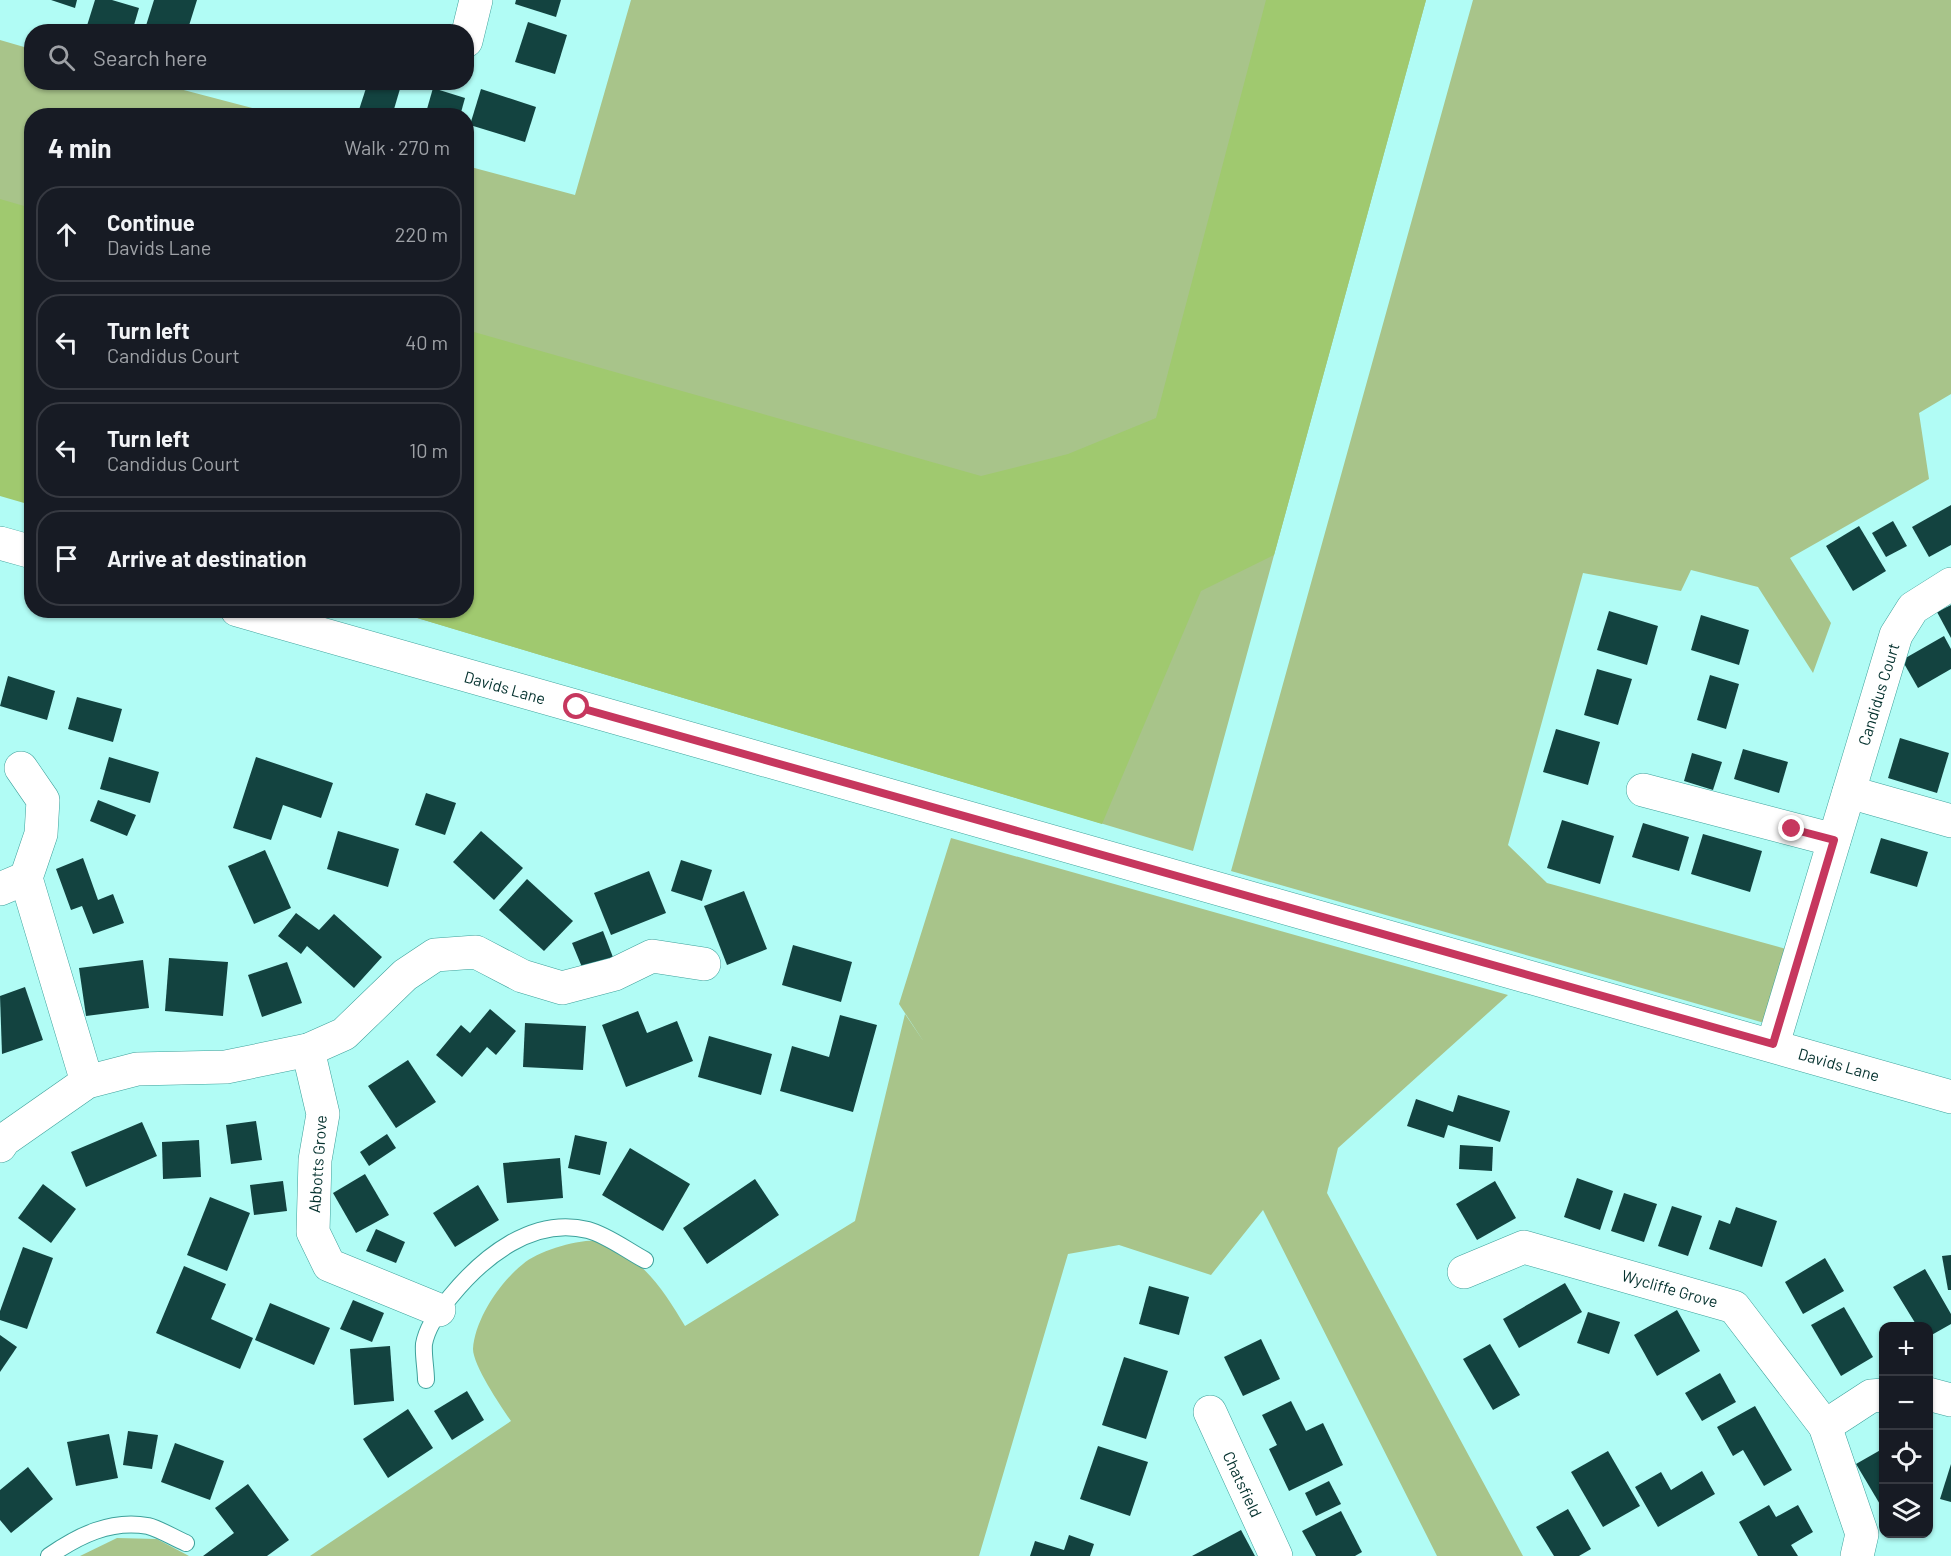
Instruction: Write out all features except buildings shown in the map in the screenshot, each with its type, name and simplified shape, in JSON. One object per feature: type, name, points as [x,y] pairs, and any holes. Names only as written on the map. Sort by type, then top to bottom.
[{"type":"street","points":[[470,24],[476,0]]},
{"type":"street","points":[[0,543],[24,550]]},
{"type":"street","name":"Candidus Court","points":[[1773,1044],[1896,635],[1913,608],[1951,584]]},
{"type":"street","name":"Davids Lane","points":[[265,618],[1188,881],[1773,1044],[1951,1097]]},
{"type":"street","points":[[21,768],[42,800],[41,834],[13,884],[87,1082]]},
{"type":"street","points":[[1643,790],[1834,840]]},
{"type":"street","points":[[1849,792],[1951,822]]},
{"type":"street","points":[[0,1146],[4,1140],[87,1082],[137,1069],[226,1067],[308,1050],[344,1034],[405,975],[435,955],[476,952],[522,976],[562,988],[615,975],[652,956],[704,964]]},
{"type":"street","name":"Abbotts Grove","points":[[308,1050],[323,1114],[315,1160],[313,1232],[329,1265],[439,1310]]},
{"type":"street","name":"Wycliffe Grove","points":[[1464,1272],[1524,1247],[1734,1307],[1825,1426],[1862,1534],[1857,1556]]},
{"type":"street","points":[[1825,1426],[1871,1396],[1879,1395]]},
{"type":"street","points":[[1933,1395],[1951,1400]]},
{"type":"street","name":"Chatsfield","points":[[1210,1412],[1276,1556]]},
{"type":"lane","points":[[426,1380],[424,1343],[439,1310],[466,1278],[492,1253],[527,1235],[557,1228],[588,1230],[645,1260]]},
{"type":"lane","points":[[49,1556],[76,1537],[110,1526],[148,1526],[186,1543]]},
{"type":"green space","points":[[631,0],[1426,0],[1193,851],[417,618],[474,618],[474,168],[575,195]]},
{"type":"green space","points":[[1266,0],[1426,0],[1274,555],[1201,591],[1102,824],[417,618],[474,618],[474,332],[981,476],[1068,454],[1156,418]]},
{"type":"green space","points":[[1473,0],[1951,0],[1951,394],[1919,413],[1929,479],[1790,558],[1831,623],[1813,673],[1758,587],[1691,570],[1681,591],[1583,573],[1508,845],[1547,883],[1790,950],[1768,1024],[1231,871]]},
{"type":"green space","points":[[0,40],[24,47],[24,90],[184,90],[252,108],[24,108],[24,499],[0,492]]},
{"type":"green space","points":[[0,199],[24,206],[24,503],[0,496]]},
{"type":"green space","points":[[951,838],[1508,995],[1338,1148],[1327,1193],[1523,1556],[1437,1556],[1263,1210],[1211,1275],[1119,1245],[1068,1254],[979,1556],[310,1556],[511,1421],[482,1375],[473,1349],[478,1326],[490,1302],[514,1272],[530,1259],[549,1250],[571,1244],[605,1242],[628,1256],[648,1273],[685,1326],[855,1221],[905,1014],[924,1042],[899,1004]]},
{"type":"green space","points":[[117,1538],[157,1539],[189,1556],[80,1556]]},
{"type":"route","points":[[577,707],[1251,899],[1773,1044],[1834,840],[1792,829]]}]
